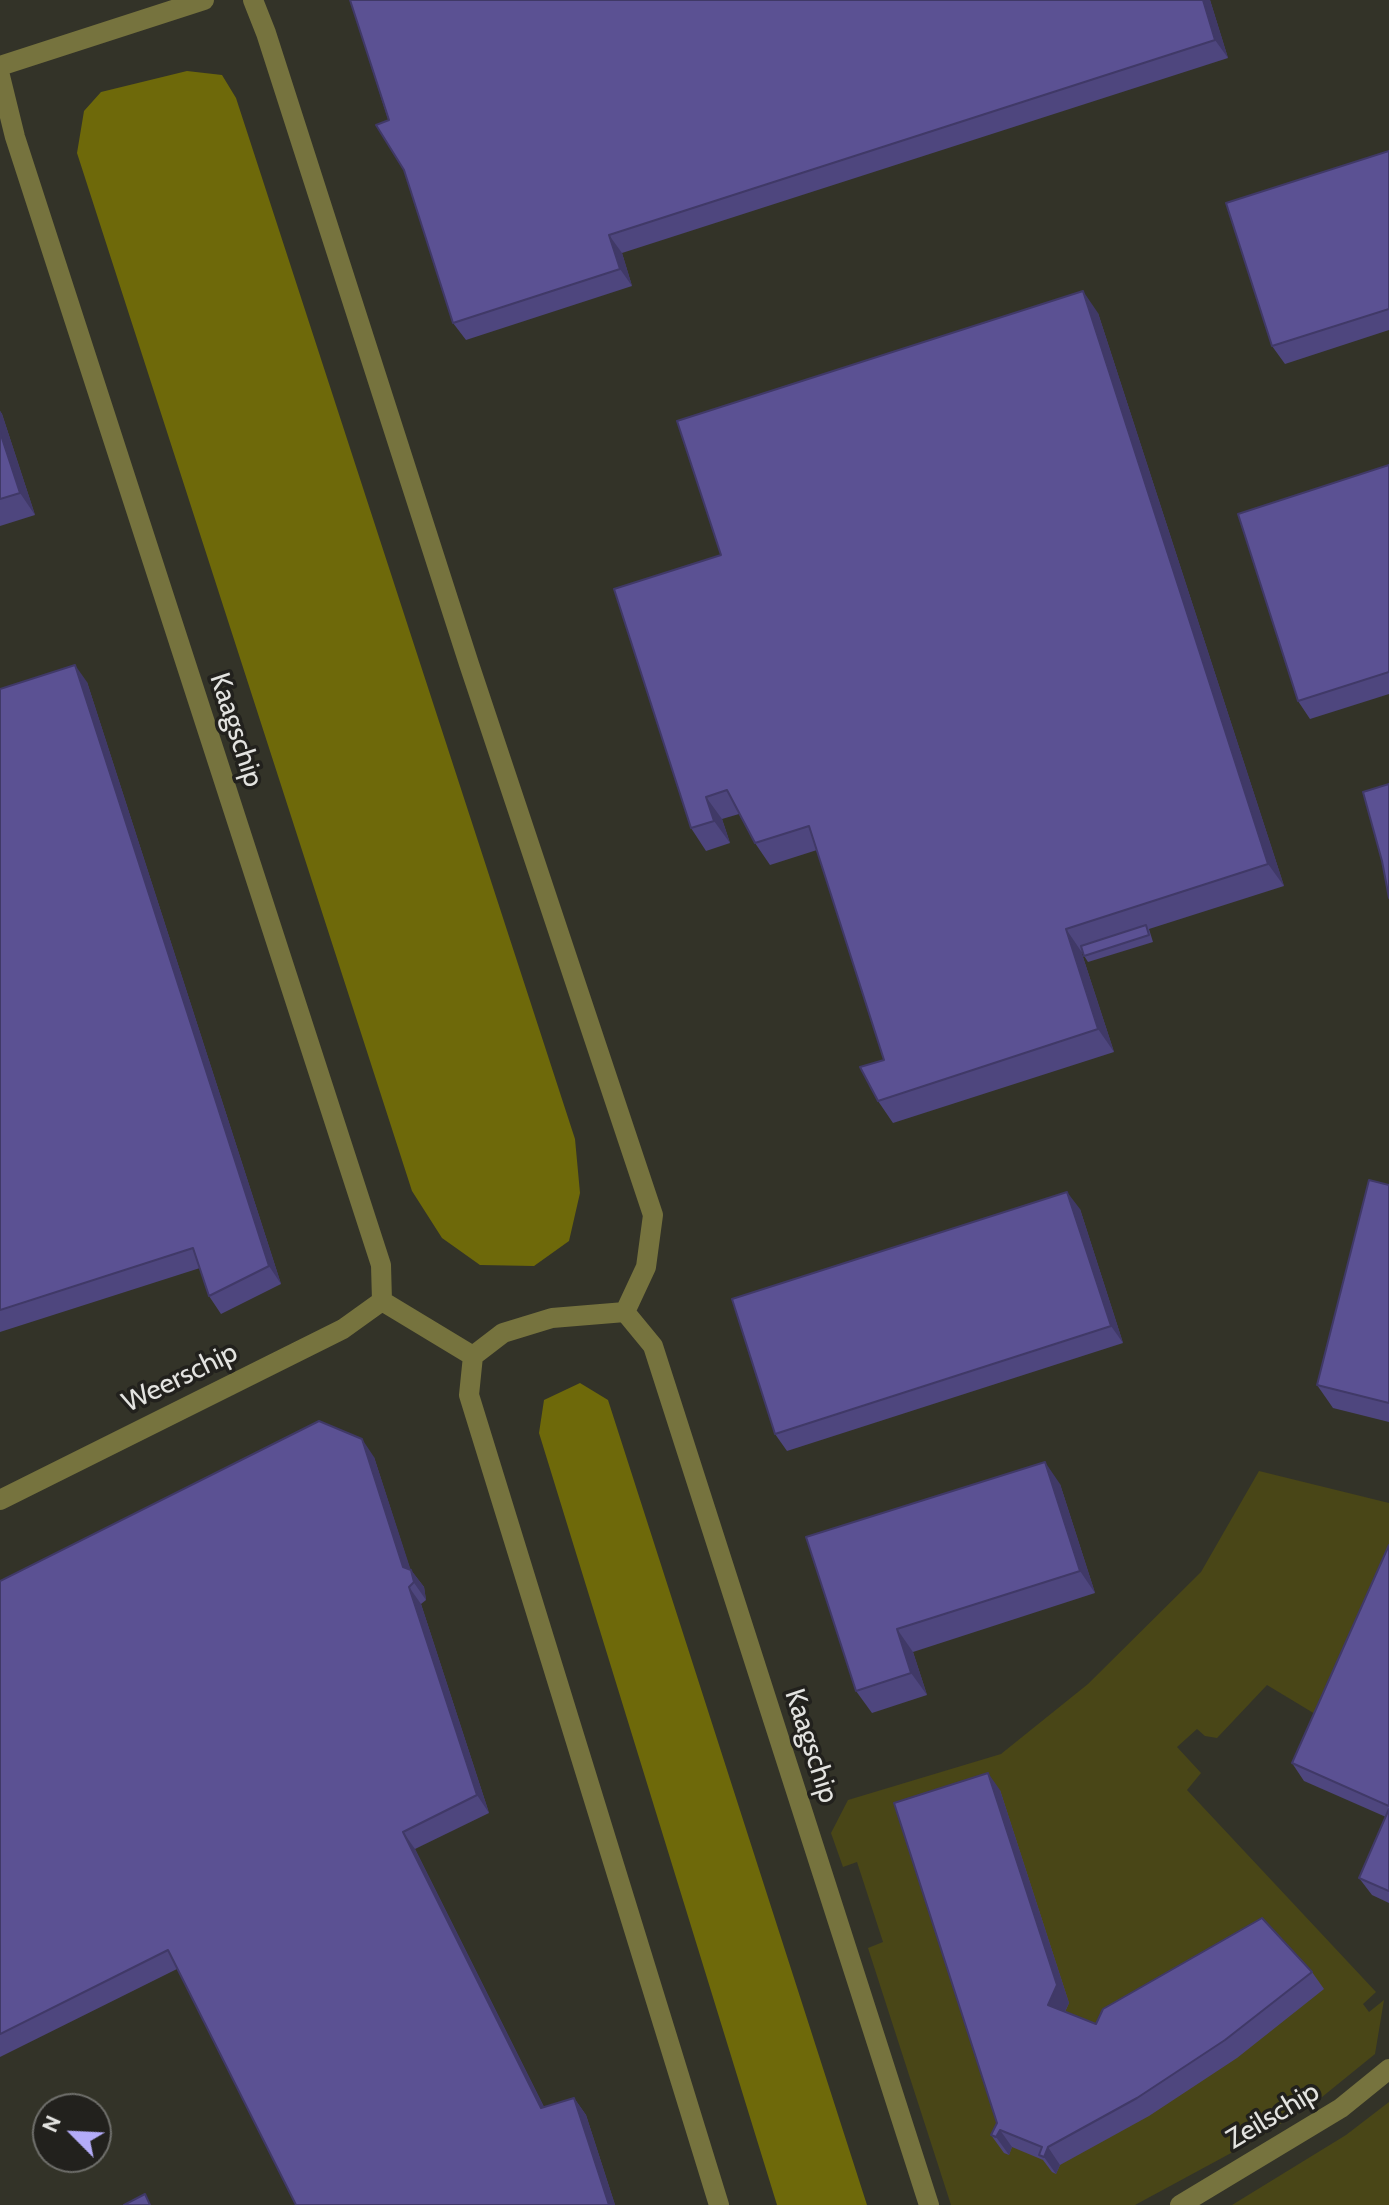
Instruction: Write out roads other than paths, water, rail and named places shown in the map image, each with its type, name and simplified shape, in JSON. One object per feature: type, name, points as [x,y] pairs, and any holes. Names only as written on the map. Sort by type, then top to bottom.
[{"type":"street","points":[[0,66],[204,0]]},
{"type":"street","points":[[253,0],[469,664],[653,1215],[646,1267],[625,1312],[552,1318],[503,1333],[473,1356],[469,1395],[719,2205]]},
{"type":"street","name":"Kaagschip","points":[[0,76],[19,152],[381,1265],[382,1301]]},
{"type":"street","points":[[382,1301],[473,1356]]},
{"type":"street","name":"Weerschip","points":[[0,1500],[343,1329],[382,1301]]},
{"type":"street","name":"Kaagschip","points":[[625,1312],[653,1346],[929,2205]]},
{"type":"street","name":"Zeilschip","points":[[1180,2205],[1341,2108],[1389,2069]]}]
